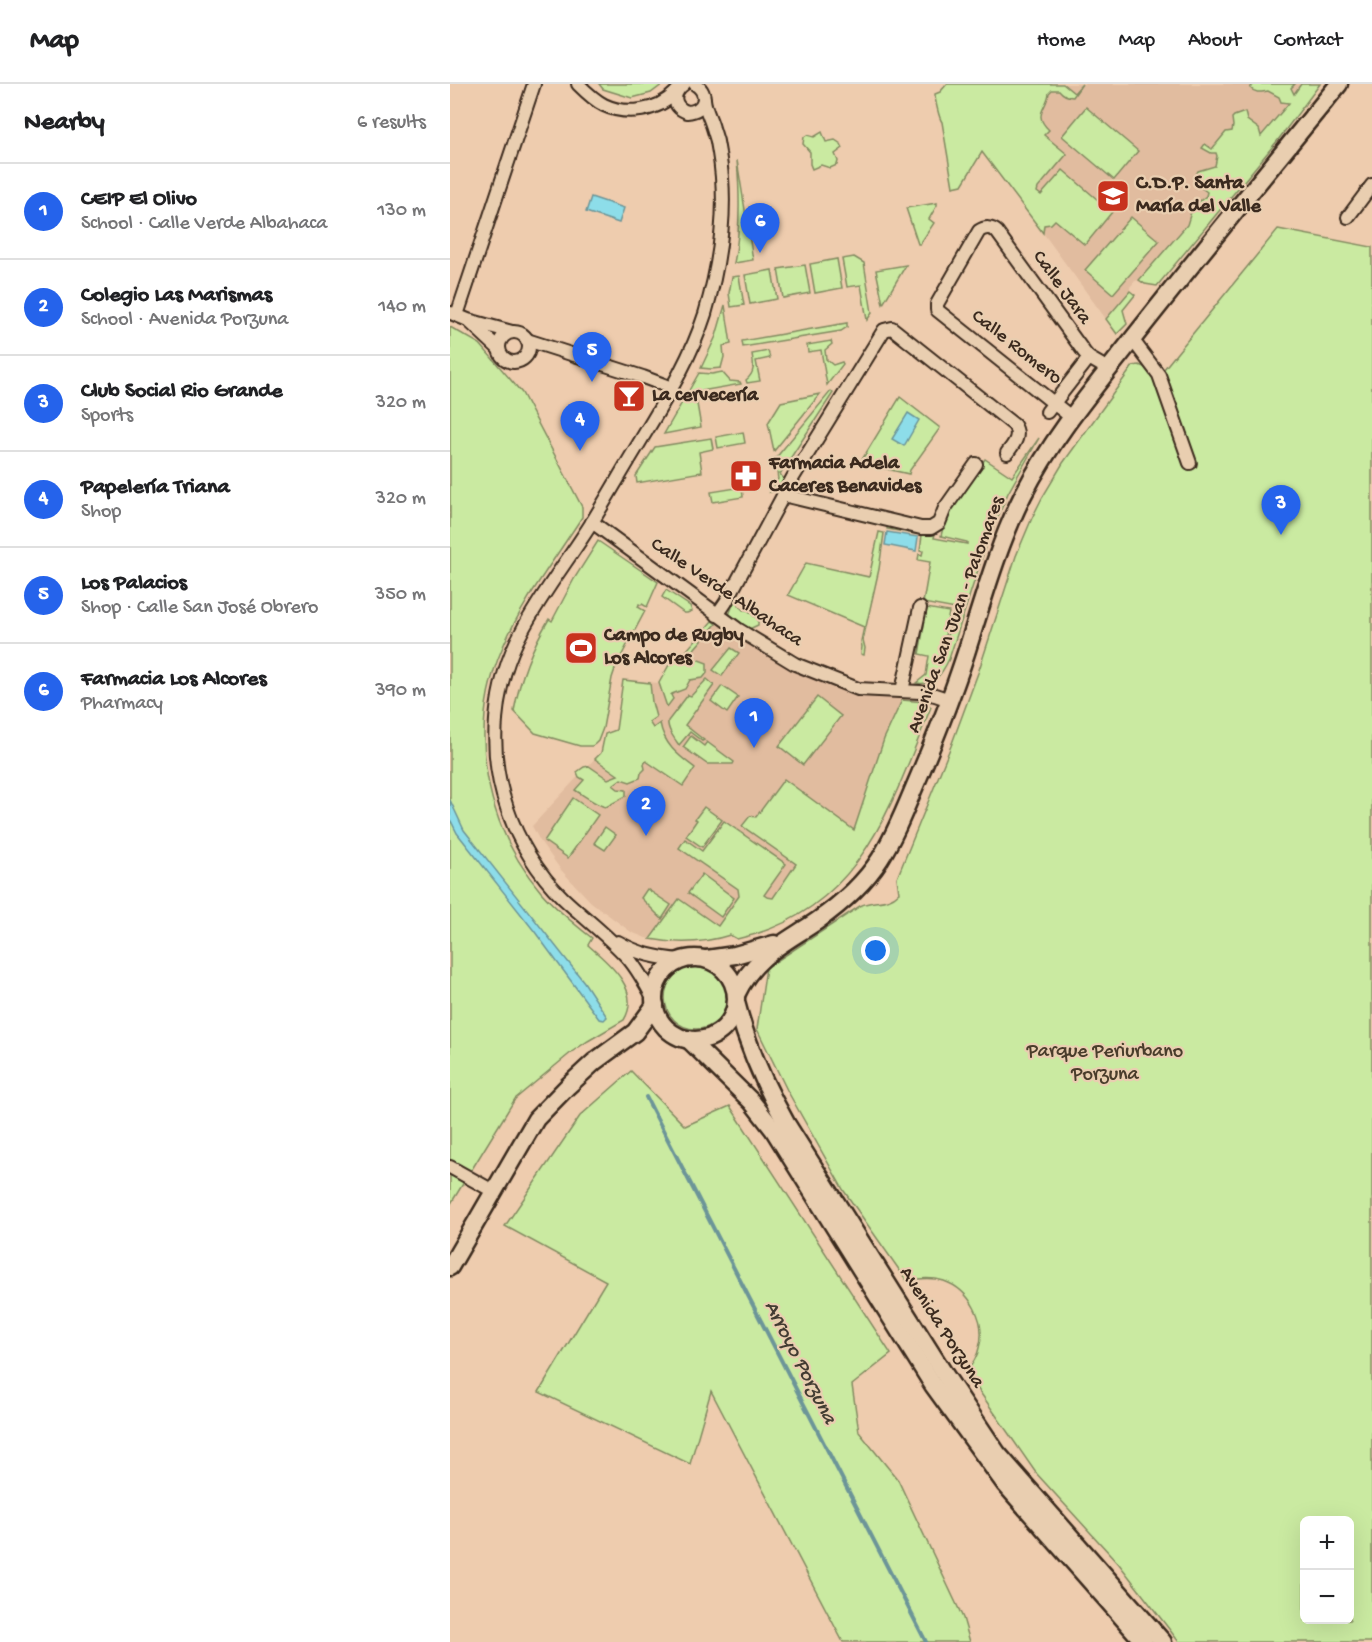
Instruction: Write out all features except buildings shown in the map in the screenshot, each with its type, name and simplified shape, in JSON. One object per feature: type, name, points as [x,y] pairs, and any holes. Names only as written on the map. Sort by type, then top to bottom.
[{"type":"street","points":[[458,316],[532,84]]},
{"type":"street","points":[[579,84],[603,105],[627,111],[654,107],[669,100],[680,87]]},
{"type":"street","name":"Avenida San Juan - Palomares","points":[[789,939],[857,888],[880,859],[904,810],[950,700],[991,574],[1012,519],[1031,480],[1059,433],[1184,273],[1337,84]]},
{"type":"street","points":[[680,87],[674,97],[679,109],[703,121],[717,146]]},
{"type":"street","points":[[687,112],[699,109],[700,89]]},
{"type":"street","points":[[682,1037],[666,1027],[658,1017],[654,1002],[633,964],[549,883],[522,843],[500,788],[495,726],[507,668],[531,614],[592,522],[672,388],[700,327],[717,263],[723,190],[714,128],[705,110],[700,89]]},
{"type":"street","points":[[1348,217],[1372,185]]},
{"type":"street","name":"Calle Jara","points":[[937,310],[937,304],[976,234],[986,228],[995,230],[1089,358],[1108,369]]},
{"type":"street","name":"Calle Romero","points":[[937,310],[1051,408],[1071,417]]},
{"type":"street","points":[[458,316],[518,333],[527,340],[672,388]]},
{"type":"street","points":[[458,316],[499,349]]},
{"type":"street","points":[[717,615],[800,465],[882,333],[888,328],[892,328],[1014,425],[1017,429],[1017,438],[1007,453]]},
{"type":"street","points":[[512,332],[506,334],[499,344],[501,355],[506,360],[517,362],[523,359],[527,353],[527,340]]},
{"type":"street","points":[[1132,339],[1159,375],[1190,463]]},
{"type":"street","points":[[1051,408],[1089,358]]},
{"type":"street","points":[[781,499],[921,528],[932,528],[939,523],[949,502],[976,464]]},
{"type":"street","points":[[781,499],[879,525]]},
{"type":"street","name":"Calle Verde Albahaca","points":[[592,522],[717,615],[750,638],[795,664],[851,688],[928,693],[950,700]]},
{"type":"street","points":[[902,691],[920,608]]},
{"type":"street","points":[[604,934],[639,953],[681,960]]},
{"type":"street","points":[[707,959],[761,949],[789,939]]},
{"type":"street","points":[[621,1042],[651,1032],[707,1038],[724,1028],[730,1020],[743,980],[756,964],[789,939]]},
{"type":"street","points":[[450,1267],[536,1119],[594,1062],[635,1032],[654,1002],[656,987],[661,975],[670,966],[694,957],[718,964],[734,983],[736,999]]},
{"type":"street","name":"Avenida Porzuna","points":[[736,999],[753,1055],[764,1082],[786,1123],[997,1453],[1163,1642]]},
{"type":"street","name":"Avenida Porzuna","points":[[682,1037],[744,1094],[773,1129],[933,1385],[1005,1484],[1144,1642]]},
{"type":"street","points":[[450,1167],[493,1191]]},
{"type":"shaded area","name":"C.D.P. Santa María del Valle","points":[[947,84],[1301,84],[1289,102],[1194,217],[1139,280],[1135,281],[1130,291],[1106,319],[1038,226],[937,96]]},
{"type":"shaded area","points":[[712,621],[764,655],[817,681],[853,694],[879,698],[898,697],[902,700],[884,739],[856,826],[828,885],[755,927],[716,939],[665,942],[631,932],[591,902],[561,870],[532,826],[614,738],[623,680],[659,683]]},
{"type":"green space","points":[[599,84],[663,84],[651,93],[632,98],[603,89]]},
{"type":"green space","points":[[947,84],[1063,84],[1074,93],[1082,84],[1073,97],[1059,90],[1052,90],[1049,93],[1041,115],[1049,130],[1044,135],[1067,154],[1037,192],[1041,195],[1063,170],[1112,212],[1085,245],[1055,220],[1051,224],[1044,225],[1043,233],[982,152],[962,185],[953,187],[935,94]]},
{"type":"green space","points":[[1254,84],[1295,84],[1291,88],[1294,94],[1301,84],[1320,84],[1278,140],[1157,286],[1145,284],[1139,280],[1187,225],[1196,204],[1206,196],[1207,192],[1199,186],[1196,175],[1198,171],[1215,166],[1217,156],[1216,153],[1202,148],[1205,144],[1212,149],[1226,132],[1232,131],[1232,118],[1245,112],[1247,120],[1259,129],[1261,136],[1289,103],[1281,102],[1279,97],[1268,91],[1254,91],[1250,88]]},
{"type":"green space","points":[[1086,107],[1138,151],[1114,180],[1062,136]]},
{"type":"green space","points":[[822,132],[826,142],[835,140],[843,148],[835,154],[837,165],[830,168],[821,165],[812,169],[810,152],[803,144],[804,137],[807,135],[814,137]]},
{"type":"green space","points":[[737,160],[753,260],[734,263],[739,212]]},
{"type":"green space","points":[[937,203],[929,219],[934,223],[918,244],[906,208]]},
{"type":"green space","points":[[1131,217],[1159,241],[1113,294],[1085,270]]},
{"type":"green space","name":"Parque Periurbano Porzuna","points":[[1278,229],[1372,247],[1372,1642],[1179,1642],[1119,1564],[1036,1473],[966,1372],[977,1355],[981,1338],[978,1317],[969,1299],[962,1291],[944,1281],[925,1278],[907,1281],[844,1191],[787,1090],[757,1029],[766,968],[860,906],[885,901],[899,893],[897,878],[951,746],[978,673],[1016,556],[1032,518],[1063,463],[1133,366],[1144,367],[1155,380]]},
{"type":"green space","points":[[854,257],[864,263],[872,313],[867,320],[861,285],[847,287],[842,259]]},
{"type":"green space","points":[[837,259],[842,288],[815,293],[810,264]]},
{"type":"green space","points":[[805,265],[810,293],[783,298],[778,269]]},
{"type":"green space","points":[[906,265],[883,304],[876,270]]},
{"type":"green space","points":[[772,270],[777,299],[750,304],[745,275]]},
{"type":"green space","points":[[739,276],[744,305],[731,307],[729,293],[732,277]]},
{"type":"green space","points":[[1130,291],[1135,295],[1123,310],[1127,324],[1117,334],[1106,319]]},
{"type":"green space","points":[[725,305],[731,344],[723,346],[724,357],[721,368],[701,368],[716,336]]},
{"type":"green space","points":[[847,323],[847,327],[841,331],[743,347],[742,341]]},
{"type":"green space","points":[[450,327],[480,344],[522,393],[582,507],[582,517],[529,598],[510,632],[491,680],[485,712],[484,744],[487,776],[506,838],[522,866],[541,892],[592,938],[588,945],[621,978],[629,998],[624,1020],[573,1051],[515,1099],[450,1205]]},
{"type":"green space","points":[[831,341],[832,344],[825,350],[826,359],[833,365],[842,362],[843,364],[827,385],[821,350],[808,352],[807,345]]},
{"type":"green space","points":[[768,351],[770,358],[756,361],[760,381],[747,383],[746,380],[753,368],[752,354]]},
{"type":"green space","points":[[722,372],[730,381],[741,384],[695,392],[701,427],[664,434],[699,373]]},
{"type":"green space","points":[[831,391],[833,393],[780,474],[784,479],[778,490],[770,492],[778,479],[775,459]]},
{"type":"green space","points":[[820,394],[774,451],[768,423],[781,402]]},
{"type":"green space","points":[[900,397],[940,428],[909,474],[860,463]]},
{"type":"green space","points":[[743,432],[745,443],[718,448],[716,437]]},
{"type":"green space","points":[[711,438],[713,449],[699,452],[702,472],[637,483],[636,476],[655,447]]},
{"type":"green space","points":[[1039,438],[1008,493],[986,545],[949,659],[933,681],[916,683],[926,675],[929,656],[919,654],[927,608],[949,612],[943,648],[956,609],[923,603],[930,562],[918,560],[919,554],[922,555],[923,551],[920,550],[922,535],[887,529],[888,523],[935,534],[934,538],[967,544],[967,542],[941,536],[946,515],[985,459],[1012,477]]},
{"type":"green space","points":[[742,487],[743,497],[713,502],[711,492]]},
{"type":"green space","points":[[879,532],[884,533],[879,569],[863,640],[864,655],[861,654],[861,641],[864,627],[788,595],[806,563],[869,577]]},
{"type":"green space","points":[[598,541],[658,582],[647,607],[639,604],[638,607],[645,611],[616,666],[603,728],[598,741],[592,746],[580,746],[535,733],[514,711],[519,687],[537,641],[549,619],[552,621],[574,579]]},
{"type":"green space","points":[[666,590],[690,606],[692,611],[684,613],[662,597]]},
{"type":"green space","points":[[735,599],[743,610],[748,610],[758,617],[758,625],[747,630],[729,615]]},
{"type":"green space","points":[[712,621],[716,624],[688,656],[707,663],[707,673],[703,678],[690,680],[685,689],[672,694],[673,699],[667,707],[659,683],[669,665],[681,657]]},
{"type":"green space","points":[[731,648],[739,653],[722,676],[713,670]]},
{"type":"green space","points":[[707,679],[714,685],[685,725],[704,740],[702,741],[690,732],[679,745],[670,730],[668,721],[688,695],[691,696]]},
{"type":"green space","points":[[623,680],[650,683],[656,717],[649,722],[653,728],[660,723],[668,743],[695,768],[683,786],[646,761],[640,778],[630,782],[621,779],[613,785],[618,789],[626,790],[626,796],[606,807],[575,790],[584,780],[577,772],[589,766],[608,779],[618,775],[595,759],[601,753],[605,734],[616,730]]},
{"type":"green space","points":[[722,686],[738,697],[727,713],[711,701]]},
{"type":"green space","points":[[817,697],[841,716],[803,765],[779,746]]},
{"type":"green space","points":[[902,700],[925,702],[931,707],[884,818],[864,851],[841,881],[813,906],[779,925],[737,939],[730,935],[690,942],[650,939],[679,899],[718,926],[739,896],[738,889],[679,848],[685,839],[702,851],[724,821],[786,864],[764,895],[773,898],[796,864],[742,826],[750,816],[756,817],[784,779],[854,830],[884,739]]},
{"type":"green space","points":[[691,736],[704,746],[707,742],[734,762],[733,764],[707,764],[683,747]]},
{"type":"green space","points":[[573,798],[598,815],[568,858],[544,841]]},
{"type":"green space","points":[[704,807],[722,820],[702,847],[686,836]]},
{"type":"green space","points":[[605,827],[616,835],[605,850],[594,843]]},
{"type":"green space","points":[[702,874],[734,898],[721,917],[688,893]]},
{"type":"green space","points":[[647,889],[671,905],[662,919],[641,898]]},
{"type":"green space","points":[[696,967],[708,969],[718,976],[725,986],[727,998],[725,1010],[718,1020],[708,1027],[696,1029],[684,1027],[674,1020],[667,1010],[665,998],[667,986],[674,976],[684,969]]},
{"type":"green space","points":[[631,1071],[685,1126],[730,1106],[891,1354],[852,1385],[859,1432],[898,1480],[963,1618],[970,1642],[843,1642],[711,1391],[690,1464],[539,1392],[606,1281],[505,1226],[580,1116]]},
{"type":"water","points":[[591,197],[624,208],[619,223],[586,212]]},
{"type":"water","points":[[908,413],[919,420],[904,446],[892,439]]},
{"type":"water","points":[[887,532],[918,537],[916,551],[885,545]]},
{"type":"water","points":[[450,800],[464,830],[584,982],[607,1017],[604,1020],[599,1019],[535,932],[457,833],[450,819]]},
{"type":"waterway","name":"Arroyo Porzuna","points":[[646,1097],[926,1642]]},
{"type":"place","name":"C.D.P. Santa María del Valle","points":[[1113,196]]},
{"type":"place","name":"Farmacia Los Alcores","points":[[760,253]]},
{"type":"place","name":"Los Palacios","points":[[592,382]]},
{"type":"place","name":"La cervecería","points":[[629,396]]},
{"type":"place","name":"Papelería Triana","points":[[580,451]]},
{"type":"place","name":"Farmacia Adela Caceres Benavides","points":[[746,476]]},
{"type":"place","name":"Club Social Rio Grande","points":[[1281,535]]},
{"type":"place","name":"Campo de Rugby Los Alcores","points":[[581,648]]},
{"type":"place","name":"CEIP El Olivo","points":[[754,748]]},
{"type":"place","name":"Colegio Las Marismas","points":[[646,836]]}]
